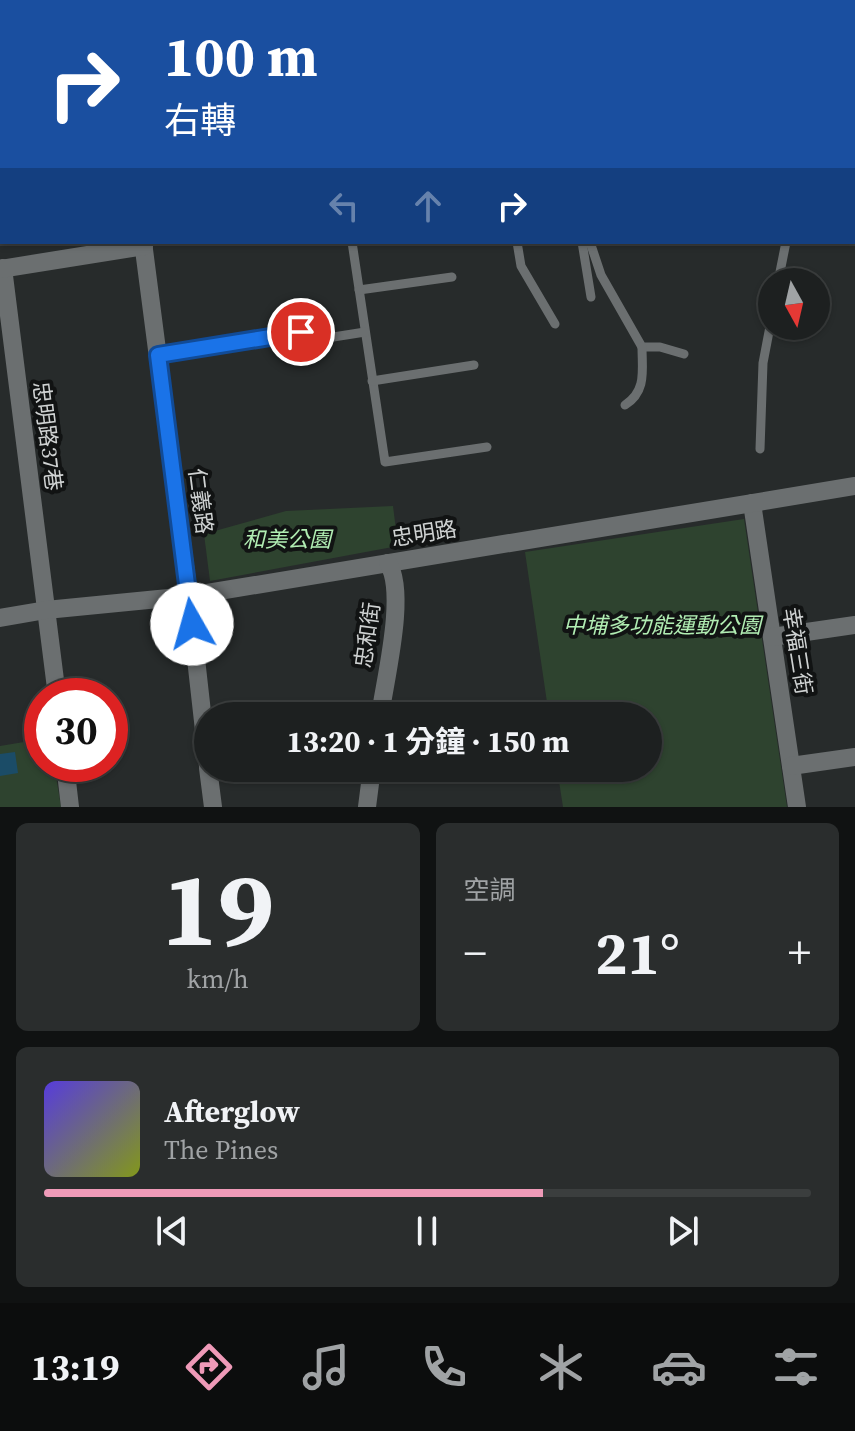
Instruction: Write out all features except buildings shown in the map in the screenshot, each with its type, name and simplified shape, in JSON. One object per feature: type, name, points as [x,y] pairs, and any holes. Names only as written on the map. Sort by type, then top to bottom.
[{"type":"street","points":[[2,268],[143,244]]},
{"type":"street","name":"仁義路","points":[[143,244],[201,702]]},
{"type":"street","name":"忠明路37巷","points":[[2,268],[55,678]]},
{"type":"street","points":[[158,355],[301,332]]},
{"type":"street","name":"忠明路","points":[[0,618],[46,610],[189,596],[855,486]]},
{"type":"street","name":"幸福三街","points":[[752,503],[797,807]]},
{"type":"street","name":"忠和街","points":[[382,702],[397,596],[394,573],[388,563]]},
{"type":"street","points":[[772,637],[855,625]]},
{"type":"street","points":[[791,766],[855,757]]},
{"type":"street","points":[[67,782],[70,807]]},
{"type":"street","name":"仁義路","points":[[210,782],[213,807]]},
{"type":"street","points":[[367,807],[370,782]]},
{"type":"lane","points":[[352,244],[385,462],[487,447]]},
{"type":"lane","points":[[517,244],[521,266],[555,324]]},
{"type":"lane","points":[[582,244],[591,297]]},
{"type":"lane","points":[[591,244],[601,275],[642,347],[643,383],[634,399],[625,405]]},
{"type":"lane","points":[[781,268],[786,244]]},
{"type":"lane","points":[[359,290],[452,277]]},
{"type":"lane","points":[[327,338],[365,332]]},
{"type":"lane","points":[[760,449],[763,363],[767,340]]},
{"type":"lane","points":[[642,347],[660,347],[684,354]]},
{"type":"lane","points":[[372,381],[474,365]]},
{"type":"green space","name":"和美公園","points":[[393,506],[398,546],[210,581],[204,534],[286,511]]},
{"type":"green space","name":"中埔多功能運動公園","points":[[744,519],[787,807],[563,807],[559,782],[662,782],[662,702],[547,702],[525,552]]},
{"type":"green space","points":[[24,742],[24,782],[57,782],[61,807],[0,807],[0,746]]},
{"type":"route","points":[[192,624],[158,355],[301,332]]}]
